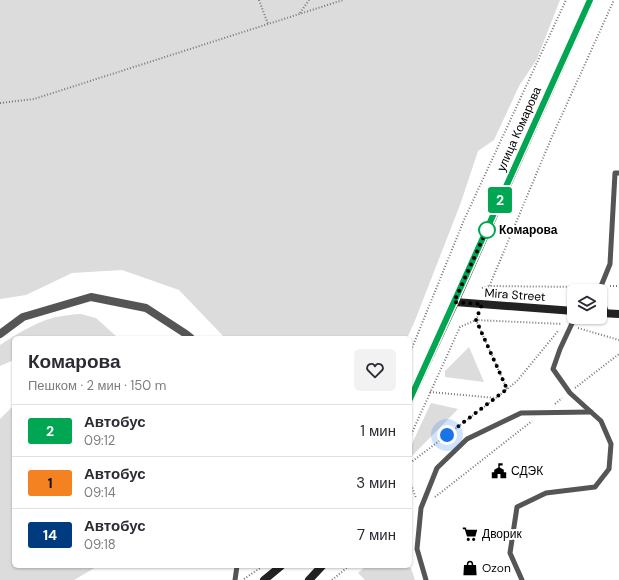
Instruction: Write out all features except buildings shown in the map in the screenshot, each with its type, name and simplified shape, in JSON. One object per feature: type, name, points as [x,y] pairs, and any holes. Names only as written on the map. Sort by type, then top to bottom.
[{"type":"main road","name":"улица Комарова","points":[[412,395],[590,0]]},
{"type":"main road","name":"Mira Street","points":[[454,302],[567,310]]},
{"type":"main road","points":[[607,313],[619,314]]},
{"type":"main road","points":[[264,580],[279,568]]},
{"type":"main road","points":[[309,580],[320,568]]},
{"type":"street","points":[[0,334],[23,317],[91,297],[146,308],[188,336]]},
{"type":"lane","points":[[601,284],[610,264],[615,173],[619,173]]},
{"type":"lane","points":[[522,580],[510,553],[517,507],[546,493],[595,487],[609,469],[611,444],[601,421],[570,392],[553,369],[570,325]]},
{"type":"lane","points":[[426,580],[417,549],[421,508],[437,468],[467,439],[521,413],[591,412]]},
{"type":"lane","points":[[235,580],[237,568]]},
{"type":"path","points":[[259,0],[268,24]]},
{"type":"path","points":[[299,14],[309,0]]},
{"type":"path","points":[[0,103],[34,99],[343,0]]},
{"type":"path","points":[[412,348],[464,220],[566,0]]},
{"type":"path","points":[[507,389],[476,320],[551,139],[614,0]]},
{"type":"path","points":[[607,285],[619,286]]},
{"type":"path","points":[[482,288],[489,286],[567,287]]},
{"type":"path","points":[[412,432],[460,327],[476,320],[564,324],[517,381],[412,461]]},
{"type":"path","points":[[570,325],[619,340]]},
{"type":"path","points":[[412,487],[421,508],[619,354]]},
{"type":"path","points":[[430,392],[496,398]]},
{"type":"path","points":[[243,580],[260,568]]},
{"type":"path","points":[[332,580],[347,568]]},
{"type":"shaded area","points":[[0,0],[560,0],[537,59],[519,86],[494,140],[478,151],[460,205],[408,336],[223,336],[179,290],[122,270],[72,273],[26,295],[0,299]]},
{"type":"shaded area","points":[[81,314],[96,318],[116,336],[14,336],[46,320]]},
{"type":"shaded area","points":[[12,337],[12,361],[0,366],[0,345]]},
{"type":"shaded area","points":[[469,347],[484,382],[445,377],[445,371]]},
{"type":"shaded area","points":[[431,403],[458,409],[412,456],[412,444]]},
{"type":"shaded area","points":[[12,407],[12,568],[95,568],[74,580],[0,580],[0,419]]},
{"type":"shaded area","points":[[364,568],[411,568],[415,580],[365,580],[358,573]]},
{"type":"bus line","name":"2","points":[[412,395],[590,0]]},
{"type":"place","name":"Комарова","points":[[487,230]]},
{"type":"place","name":"СДЭК","points":[[499,471]]},
{"type":"place","name":"Дворик","points":[[470,534]]},
{"type":"place","name":"Ozon","points":[[470,568]]},
{"type":"route","points":[[447,435],[507,389],[476,320],[482,304],[454,302],[489,225],[487,230]]}]
